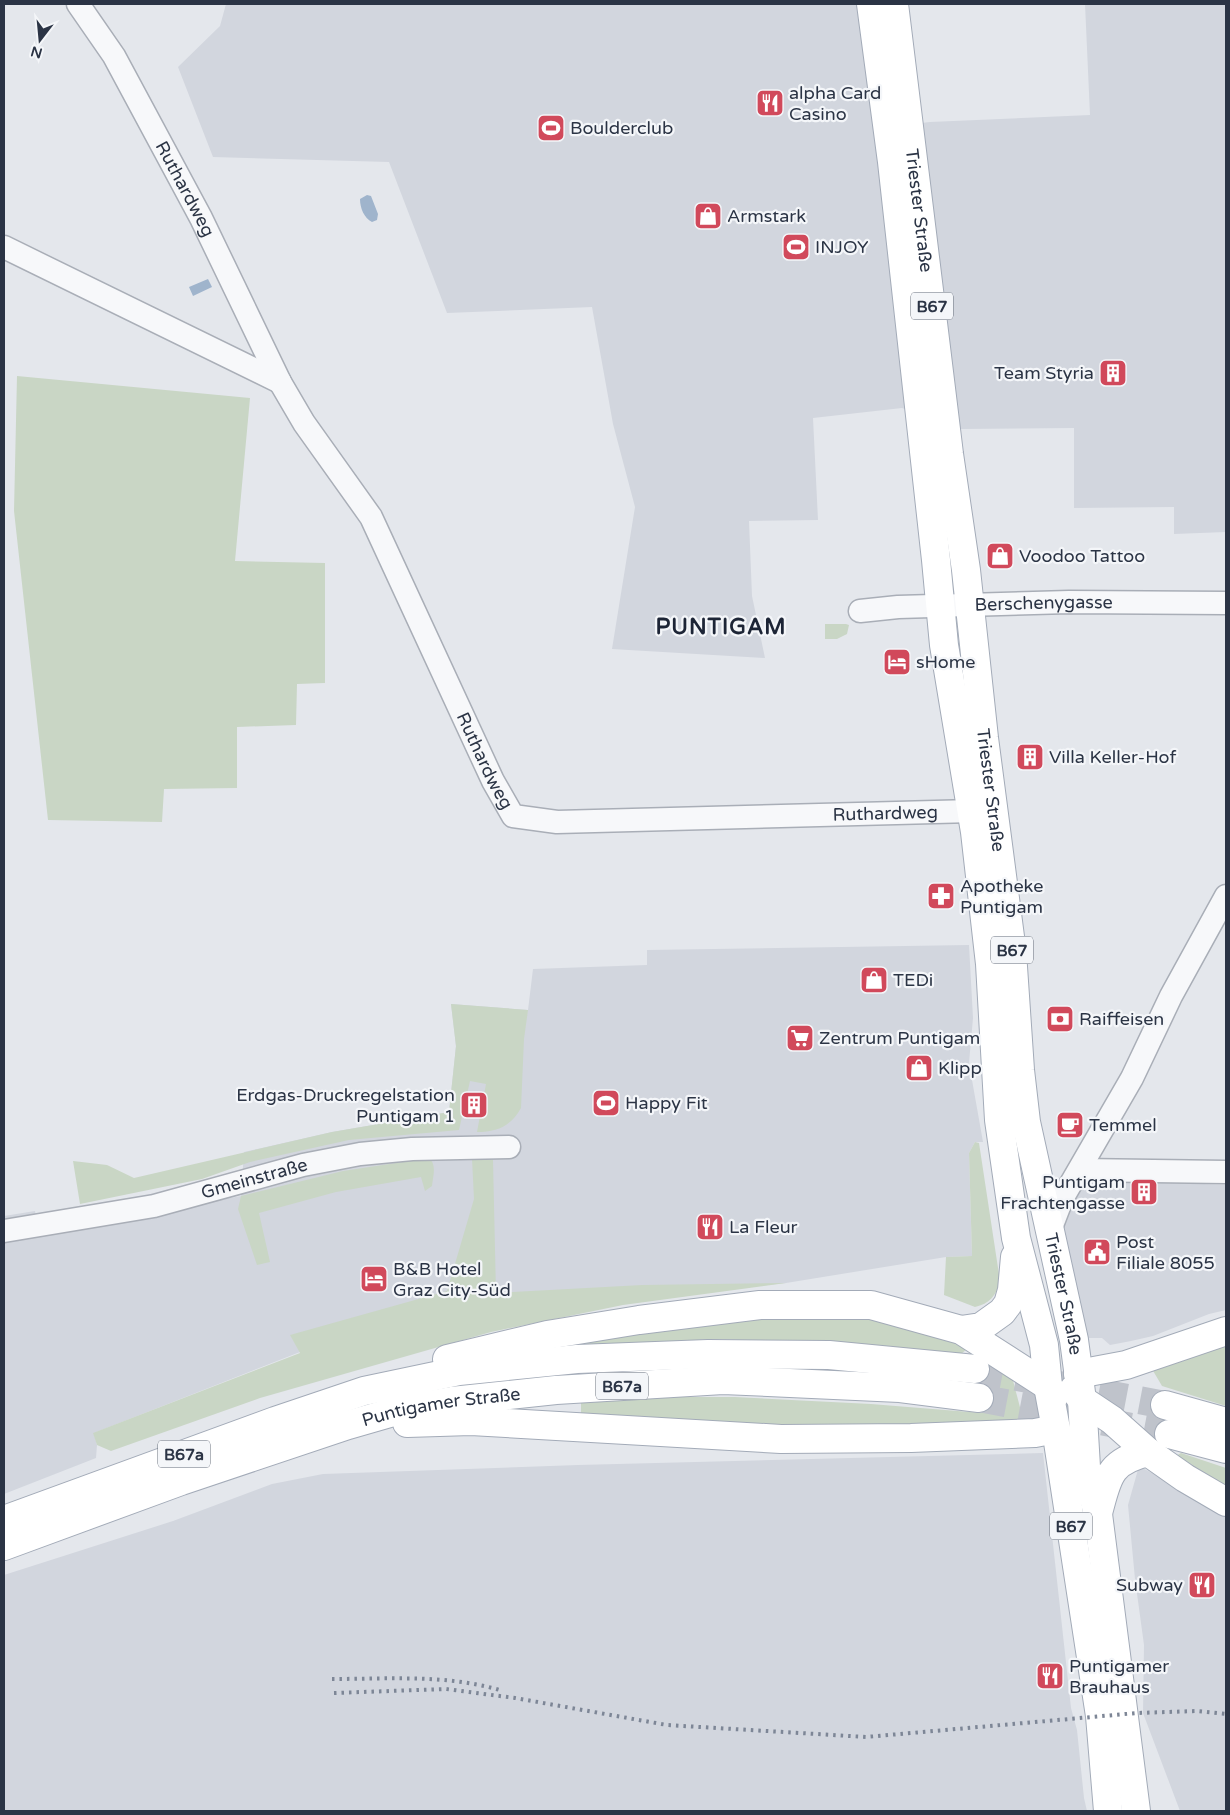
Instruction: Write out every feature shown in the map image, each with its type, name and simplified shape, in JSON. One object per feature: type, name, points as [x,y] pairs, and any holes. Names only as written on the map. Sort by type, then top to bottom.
[{"type":"main road","name":"Triester Straße","points":[[871,4],[892,162],[936,560],[939,606],[973,812],[990,964],[999,1120],[1016,1238],[1044,1345],[1067,1398],[1085,1452],[1086,1467],[1098,1514],[1136,1811]]},
{"type":"main road","name":"Triester Straße","points":[[894,4],[1012,952],[1020,1070],[1026,1122],[1074,1340],[1067,1398],[1108,1811]]},
{"type":"main road","points":[[960,1330],[981,1327],[1002,1312],[1008,1304],[1012,1290],[1016,1238]]},
{"type":"main road","points":[[364,1391],[458,1356],[547,1335],[639,1320],[760,1305],[871,1305],[960,1330],[1067,1398],[1112,1420],[1148,1452],[1185,1478],[1226,1502]]},
{"type":"main road","points":[[348,1425],[471,1420],[781,1439],[911,1438],[1035,1432],[1067,1398],[1126,1365],[1226,1330]]},
{"type":"main road","name":"Puntigamer Straße","points":[[4,1520],[275,1421],[364,1391],[458,1372],[577,1359],[708,1354],[829,1355],[975,1369]]},
{"type":"main road","name":"Puntigamer Straße","points":[[4,1546],[181,1481],[348,1425],[400,1410],[452,1400],[556,1390],[723,1380],[900,1388],[979,1398]]},
{"type":"main road","points":[[1165,1405],[1226,1422]]},
{"type":"main road","points":[[1169,1434],[1226,1449]]},
{"type":"main road","points":[[1098,1514],[1107,1481],[1112,1471],[1121,1462],[1148,1452]]},
{"type":"street","name":"Ruthardweg","points":[[78,4],[114,56],[201,218],[280,382],[304,423],[371,517],[493,781],[513,816],[557,822],[973,812]]},
{"type":"street","points":[[4,247],[280,382]]},
{"type":"street","name":"Berschenygasse","points":[[860,612],[898,607],[969,604],[1069,602],[1226,603]]},
{"type":"street","points":[[1049,1233],[1062,1199],[1132,1078],[1171,996],[1226,896]]},
{"type":"street","name":"Gmeinstraße","points":[[4,1231],[154,1206],[303,1165],[360,1154],[412,1149],[509,1147]]},
{"type":"street","points":[[1080,1170],[1226,1172]]},
{"type":"shaded area","points":[[226,4],[859,4],[878,128],[930,122],[1090,115],[1085,4],[1226,4],[1226,532],[1174,534],[1174,507],[1074,508],[1074,428],[961,429],[902,408],[813,418],[818,520],[749,521],[752,596],[765,658],[612,649],[635,507],[613,424],[592,307],[447,313],[389,162],[213,157],[178,67],[220,26]]},
{"type":"shaded area","points":[[969,945],[973,1018],[969,1063],[983,1142],[975,1142],[969,1153],[972,1256],[946,1257],[786,1283],[291,1335],[300,1352],[94,1433],[97,1445],[96,1458],[4,1494],[4,1216],[35,1211],[39,1234],[241,1196],[244,1152],[332,1132],[449,1112],[456,1046],[451,1004],[528,1010],[533,969],[647,965],[647,950]]},
{"type":"shaded area","points":[[1046,1177],[1226,1185],[1226,1310],[1209,1314],[1153,1336],[1131,1341],[1110,1345],[1102,1338],[1081,1338]]},
{"type":"shaded area","points":[[1043,1453],[1071,1708],[1077,1730],[1087,1811],[4,1811],[4,1575],[173,1521],[272,1484],[323,1474],[578,1465]]},
{"type":"shaded area","points":[[1139,1466],[1226,1514],[1226,1811],[1180,1811],[1143,1713],[1144,1645],[1128,1505]]},
{"type":"green space","points":[[17,376],[250,398],[235,561],[325,563],[325,683],[297,684],[296,725],[237,727],[237,788],[164,789],[162,822],[48,820],[14,511]]},
{"type":"green space","points":[[825,624],[849,625],[847,634],[837,639],[825,639]]},
{"type":"green space","points":[[451,1004],[528,1010],[524,1039],[521,1108],[513,1119],[503,1127],[491,1131],[477,1132],[486,1084],[470,1081],[459,1130],[349,1140],[250,1162],[202,1179],[80,1204],[73,1161],[107,1165],[134,1178],[332,1132],[449,1112],[456,1046]]},
{"type":"green space","points":[[975,1142],[979,1143],[1000,1281],[997,1291],[992,1298],[984,1304],[975,1307],[944,1295],[946,1257],[972,1256],[969,1153]]},
{"type":"green space","points":[[429,1158],[434,1167],[434,1175],[432,1186],[425,1191],[421,1177],[336,1192],[259,1213],[270,1262],[257,1265],[238,1209],[241,1196],[343,1171]]},
{"type":"green space","points":[[472,1159],[493,1160],[496,1293],[642,1285],[786,1283],[623,1305],[491,1332],[260,1398],[111,1451],[97,1445],[93,1433],[300,1353],[290,1335],[447,1291],[474,1199]]},
{"type":"green space","points":[[737,1317],[868,1318],[967,1345],[1011,1373],[1022,1415],[1020,1420],[996,1424],[839,1429],[581,1415],[581,1403],[678,1397],[735,1397],[871,1404],[982,1413],[973,1355],[967,1349],[961,1354],[819,1343],[714,1339],[579,1347],[579,1339]]},
{"type":"green space","points":[[1226,1345],[1226,1406],[1162,1386],[1152,1369],[1194,1357]]},
{"type":"green space","points":[[1181,1453],[1226,1468],[1226,1490],[1174,1457]]},
{"type":"water","points":[[367,195],[371,196],[378,214],[377,220],[372,222],[365,215],[361,206],[360,199]]},
{"type":"water","points":[[208,279],[212,287],[193,296],[189,287]]},
{"type":"tunnel","points":[[975,1369],[1165,1405]]},
{"type":"tunnel","points":[[979,1398],[1169,1434]]},
{"type":"railway","points":[[332,1679],[397,1678],[440,1680],[461,1682],[503,1691]]},
{"type":"railway","points":[[334,1693],[446,1689],[515,1698],[667,1725],[866,1737],[1137,1713],[1196,1711],[1226,1714]]},
{"type":"place","name":"alpha Card Casino","points":[[770,103]]},
{"type":"place","name":"Boulderclub","points":[[551,128]]},
{"type":"place","name":"Armstark","points":[[708,216]]},
{"type":"place","name":"INJOY","points":[[796,247]]},
{"type":"place","name":"Team Styria","points":[[1113,373]]},
{"type":"place","name":"Voodoo Tattoo","points":[[1000,556]]},
{"type":"place","name":"sHome","points":[[897,662]]},
{"type":"place","name":"Villa Keller-Hof","points":[[1030,757]]},
{"type":"place","name":"Apotheke Puntigam","points":[[941,896]]},
{"type":"place","name":"TEDi","points":[[874,980]]},
{"type":"place","name":"Raiffeisen","points":[[1060,1019]]},
{"type":"place","name":"Zentrum Puntigam","points":[[800,1038]]},
{"type":"place","name":"Klipp","points":[[919,1068]]},
{"type":"place","name":"Happy Fit","points":[[606,1103]]},
{"type":"place","name":"Erdgas-Druckregelstation Puntigam 1","points":[[474,1105]]},
{"type":"place","name":"Temmel","points":[[1070,1125]]},
{"type":"place","name":"Puntigam Frachtengasse","points":[[1144,1192]]},
{"type":"place","name":"La Fleur","points":[[710,1227]]},
{"type":"place","name":"Post Filiale 8055","points":[[1097,1252]]},
{"type":"place","name":"B&B Hotel Graz City-Süd","points":[[374,1279]]},
{"type":"place","name":"Subway","points":[[1202,1585]]},
{"type":"place","name":"Puntigamer Brauhaus","points":[[1050,1676]]},
{"type":"district","name":"PUNTIGAM","points":[[721,626]]}]
